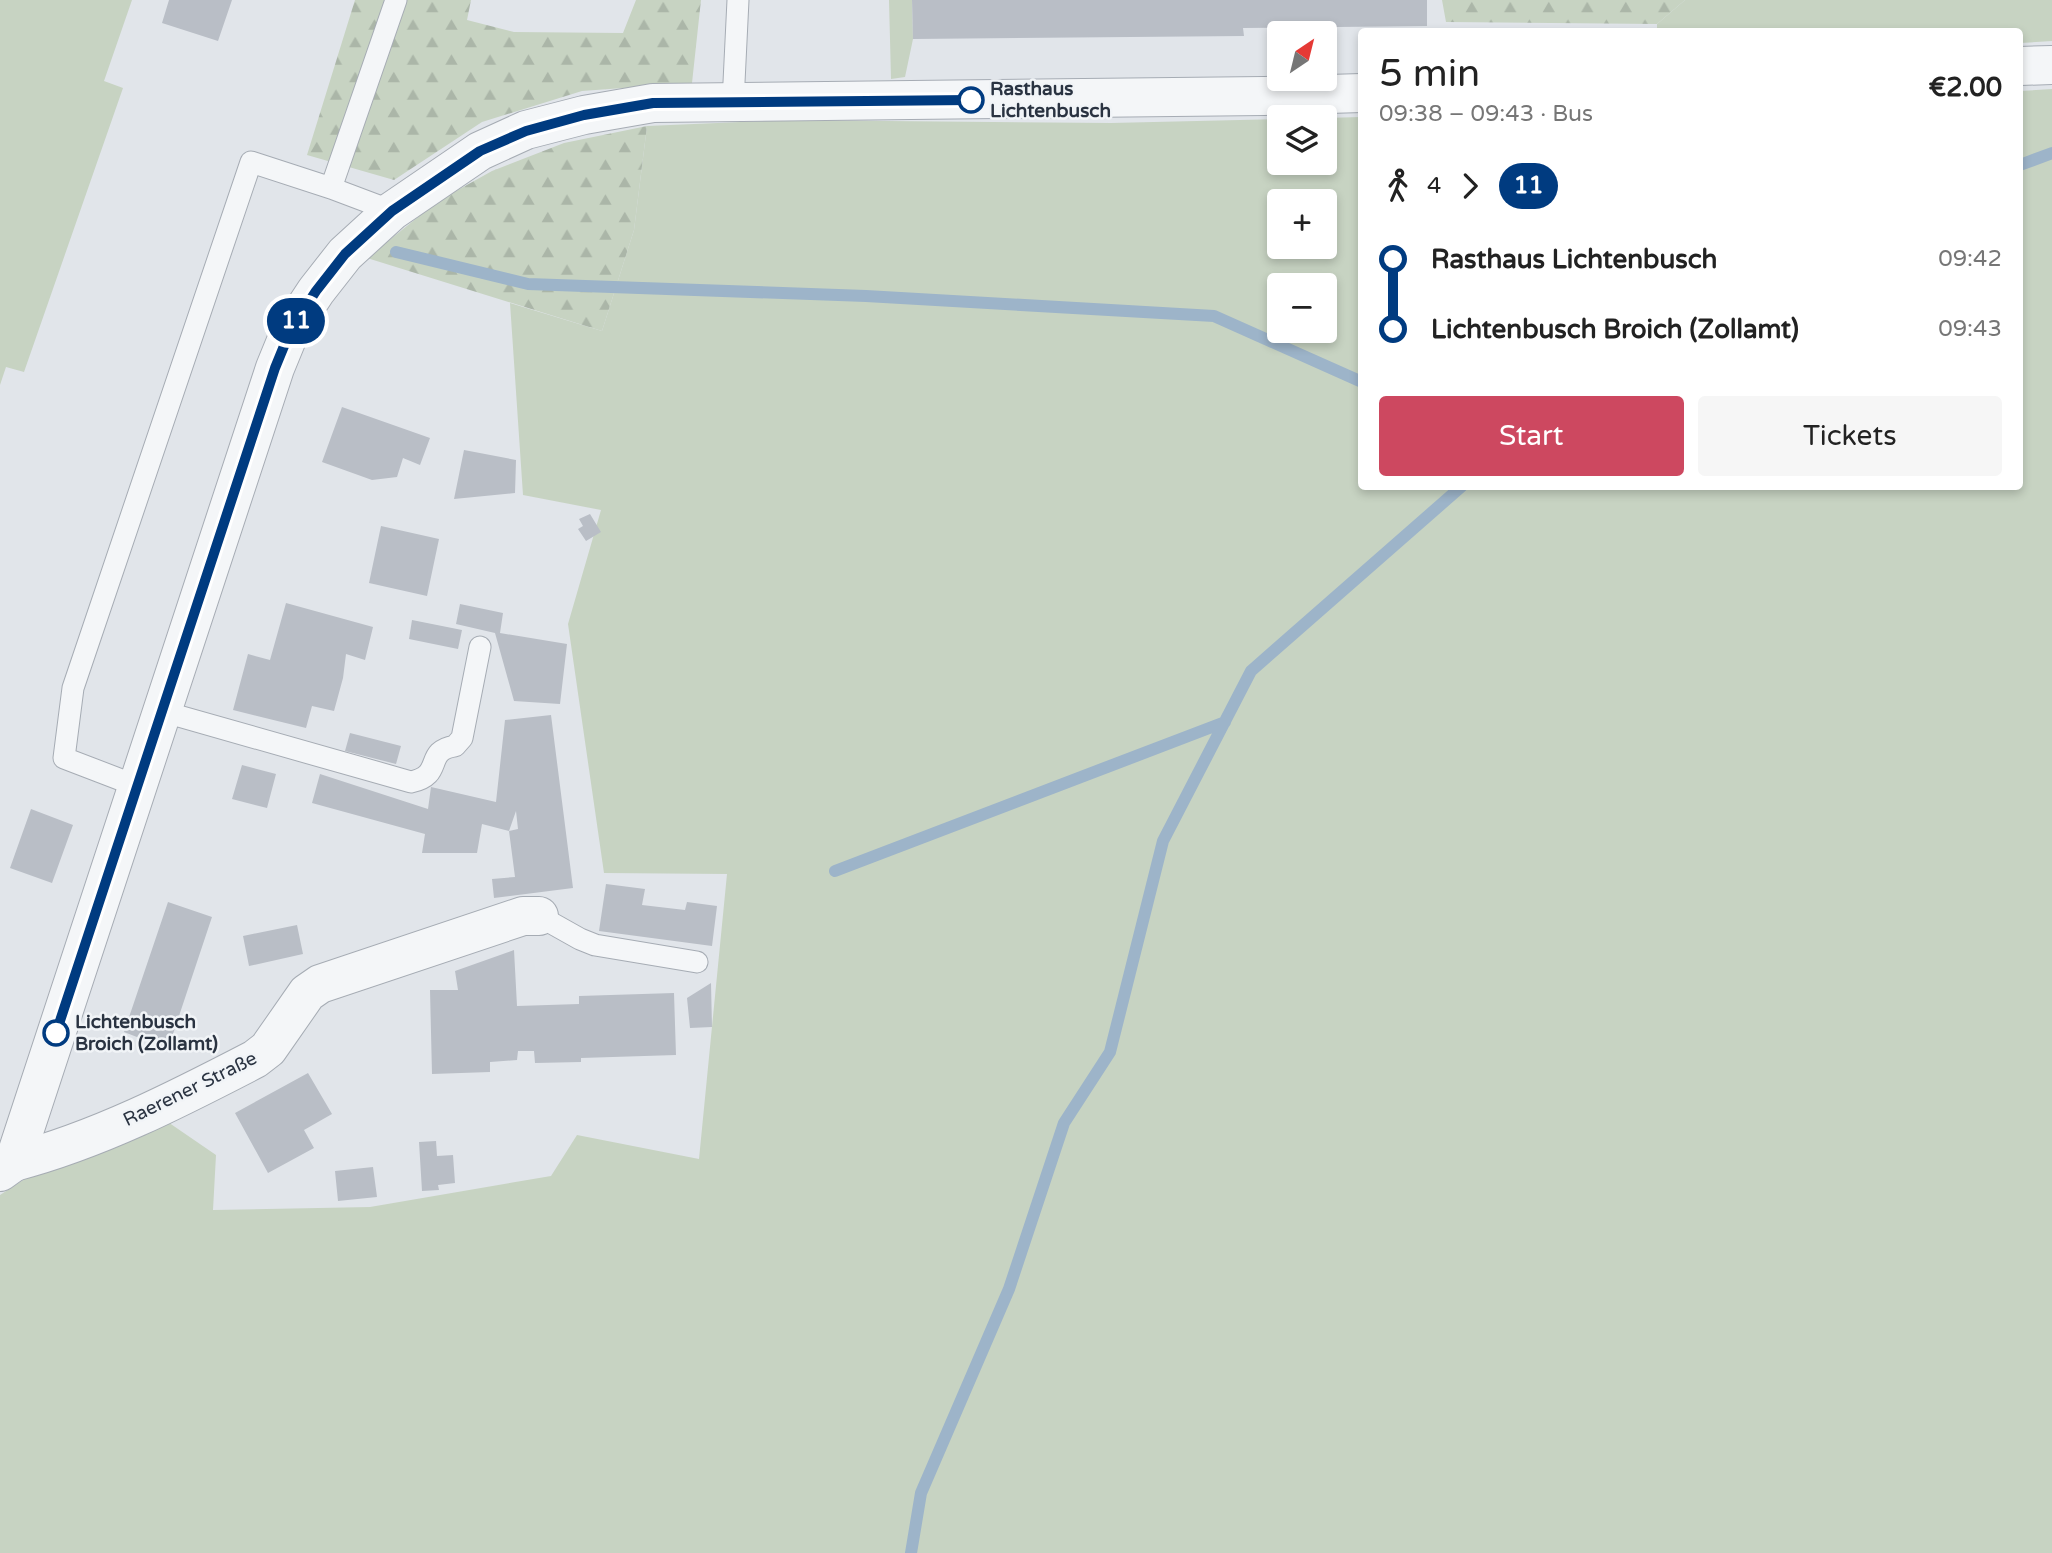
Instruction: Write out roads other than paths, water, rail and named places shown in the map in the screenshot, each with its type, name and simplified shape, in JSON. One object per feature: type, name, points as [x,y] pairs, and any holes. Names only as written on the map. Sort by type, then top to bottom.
[{"type":"street","points":[[2023,66],[2052,65]]},
{"type":"street","name":"Raerener Straße","points":[[7,1167],[88,941],[136,786],[275,368],[291,329],[316,291],[345,254],[392,211],[480,151],[526,131],[584,115],[653,103],[1358,93]]},
{"type":"street","name":"Raerener Straße","points":[[7,1167],[164,1106],[255,1059],[268,1049],[307,993],[320,984],[523,916],[539,916]]},
{"type":"lane","points":[[331,188],[396,0]]},
{"type":"lane","points":[[733,103],[738,0]]},
{"type":"lane","points":[[136,786],[64,758],[73,688],[251,162],[392,211]]},
{"type":"lane","points":[[161,711],[411,782],[422,780],[432,771],[436,756],[444,748],[456,746],[462,738],[480,647]]},
{"type":"lane","points":[[539,916],[595,945],[697,962]]},
{"type":"waterway","points":[[2023,164],[2052,153]]},
{"type":"waterway","points":[[396,252],[528,284],[866,296],[1214,316],[1358,380]]},
{"type":"waterway","points":[[911,1553],[921,1493],[1009,1289],[1064,1123],[1110,1052],[1163,841],[1251,671],[1457,490]]},
{"type":"waterway","points":[[835,871],[1225,722]]},
{"type":"place","name":"Rasthaus Lichtenbusch","points":[[971,100]]},
{"type":"place","name":"Lichtenbusch Broich (Zollamt)","points":[[56,1033]]}]
